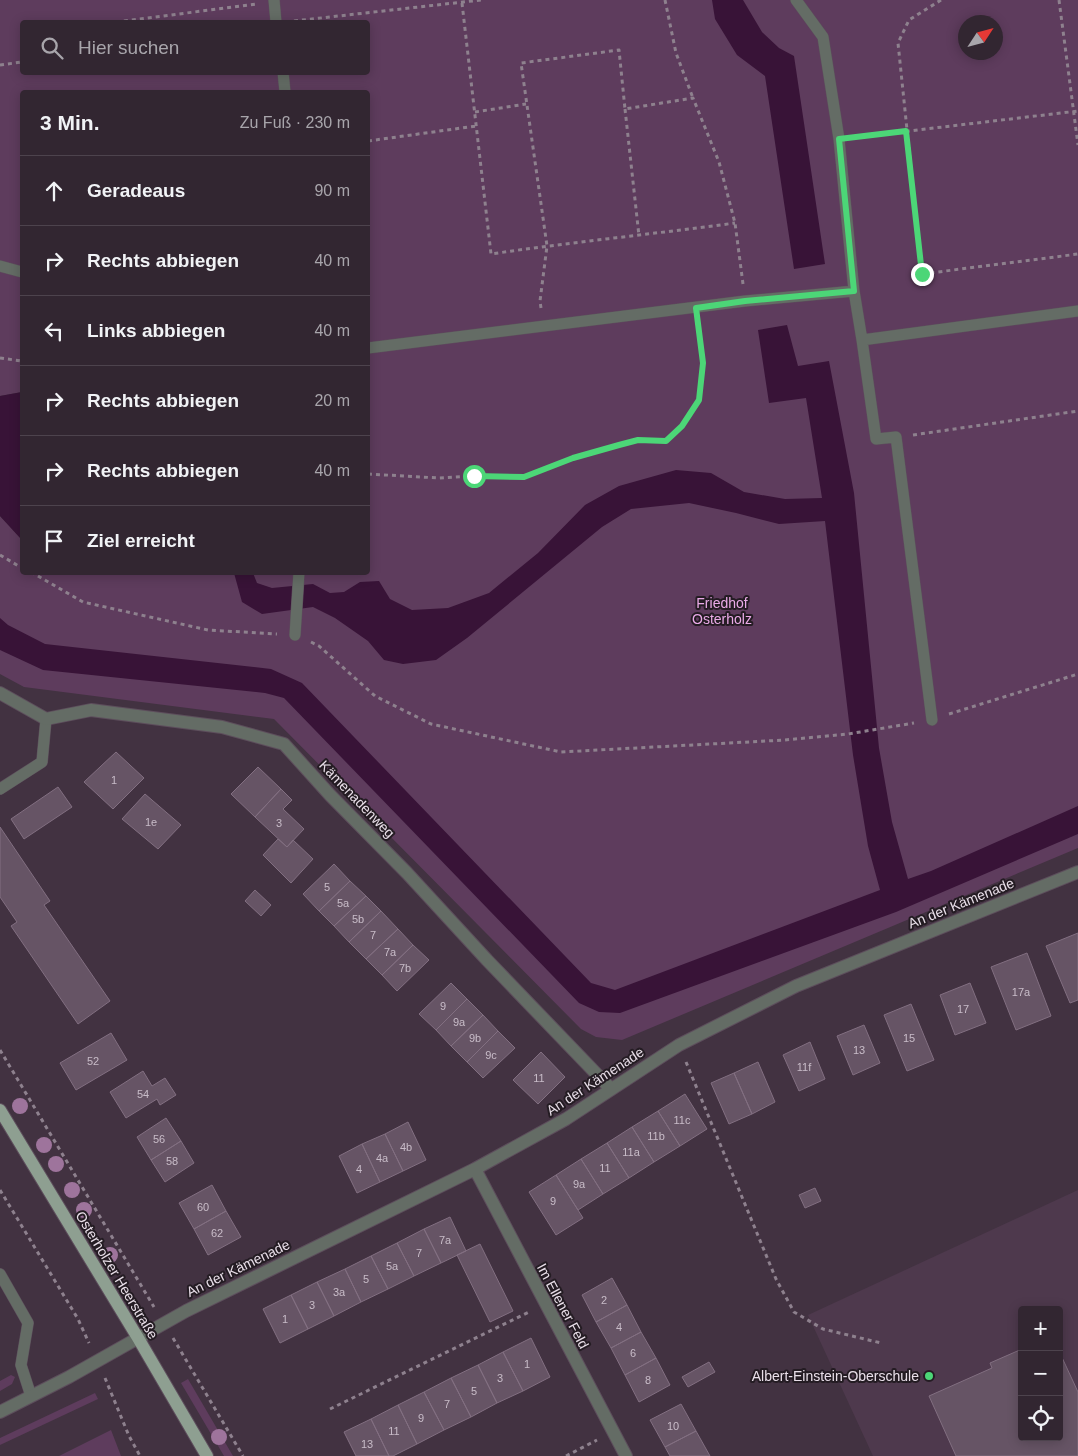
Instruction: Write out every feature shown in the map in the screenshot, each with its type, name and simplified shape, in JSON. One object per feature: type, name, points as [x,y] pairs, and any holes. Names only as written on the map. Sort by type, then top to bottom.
[{"type":"main road","name":"Osterholzer Heerstraße","points":[[0,1110],[207,1456]]},
{"type":"street","points":[[0,693],[46,719]]},
{"type":"street","name":"Kämenadenweg","points":[[46,719],[91,710],[222,727],[284,744],[330,795],[407,873],[487,960],[611,1089]]},
{"type":"street","name":"An der Kämenade","points":[[0,1412],[69,1377],[186,1311],[475,1169],[566,1119],[679,1045],[796,986],[1078,872]]},
{"type":"street","name":"Im Ellener Feld","points":[[475,1169],[626,1456]]},
{"type":"lane","points":[[274,0],[276,20]]},
{"type":"lane","points":[[796,0],[823,37],[839,139],[854,291],[876,439],[896,437],[932,720]]},
{"type":"lane","points":[[283,75],[285,90]]},
{"type":"lane","points":[[0,266],[20,271]]},
{"type":"lane","points":[[370,348],[745,301],[854,291]]},
{"type":"lane","points":[[862,340],[1078,311]]},
{"type":"lane","points":[[294,634],[299,575]]},
{"type":"lane","points":[[0,789],[42,762],[46,719]]},
{"type":"lane","points":[[0,1274],[28,1323],[21,1365],[31,1396]]},
{"type":"path","points":[[303,20],[481,0]]},
{"type":"path","points":[[665,0],[676,54],[719,162],[735,223],[745,301]]},
{"type":"path","points":[[941,0],[910,20],[898,43],[922,274],[1078,254]]},
{"type":"path","points":[[1059,0],[1076,111],[1078,145]]},
{"type":"path","points":[[462,3],[491,254],[735,223]]},
{"type":"path","points":[[132,20],[247,6]]},
{"type":"path","points":[[540,301],[547,246],[521,63],[619,50],[638,236]]},
{"type":"path","points":[[0,65],[20,62]]},
{"type":"path","points":[[625,109],[693,98]]},
{"type":"path","points":[[474,112],[526,104]]},
{"type":"path","points":[[839,139],[1076,111]]},
{"type":"path","points":[[370,141],[476,126]]},
{"type":"path","points":[[370,474],[439,478],[474,476],[524,477],[573,458],[638,440],[666,441],[682,426],[699,400],[703,363],[696,308]]},
{"type":"path","points":[[0,358],[20,361]]},
{"type":"path","points":[[896,437],[1078,411]]},
{"type":"path","points":[[0,555],[20,567]]},
{"type":"path","points":[[36,575],[83,602],[208,630],[294,634],[320,646],[374,696],[431,724],[561,752],[785,740],[848,734],[932,720],[1078,674]]},
{"type":"path","points":[[679,1045],[772,1270],[794,1312],[823,1329],[881,1343]]},
{"type":"path","points":[[0,1050],[243,1456]]},
{"type":"path","points":[[0,1190],[78,1319],[98,1361],[129,1436],[140,1456]]},
{"type":"path","points":[[330,1409],[546,1304]]},
{"type":"path","points":[[566,1456],[614,1432]]},
{"type":"shaded area","points":[[712,0],[743,0],[762,32],[779,48],[794,56],[825,264],[794,269],[765,76],[737,55],[715,19]]},
{"type":"shaded area","points":[[787,325],[798,366],[829,361],[854,493],[879,748],[892,822],[908,879],[931,871],[1078,806],[1078,834],[896,912],[620,1013],[599,1012],[579,1003],[284,698],[265,693],[43,670],[0,650],[0,618],[8,625],[45,644],[271,669],[302,683],[591,983],[615,990],[880,890],[868,846],[853,755],[825,521],[779,524],[689,503],[631,509],[602,527],[467,638],[436,660],[403,664],[384,660],[368,641],[335,618],[313,607],[262,614],[242,602],[235,575],[254,575],[257,583],[272,588],[313,584],[330,593],[344,592],[360,582],[379,581],[390,599],[412,610],[448,608],[489,593],[538,553],[585,505],[619,486],[676,470],[711,473],[744,492],[785,499],[822,498],[806,398],[769,403],[758,330]]},
{"type":"shaded area","points":[[20,392],[20,538],[0,516],[0,396]]},
{"type":"shaded area","name":"Albert-Einstein-Oberschule","points":[[1078,1190],[1078,1456],[873,1456],[808,1315]]},
{"type":"green space","name":"Friedhof Osterholz","points":[[0,0],[1078,0],[1078,848],[622,1040],[596,1037],[581,1029],[274,719],[24,687],[0,674],[0,516],[20,538],[20,575],[370,575],[370,90],[20,90],[20,392],[0,396]]},
{"type":"green space","points":[[11,1375],[15,1377],[12,1384],[0,1391],[0,1381]]},
{"type":"green space","points":[[188,1379],[233,1456],[224,1456],[181,1383]]},
{"type":"green space","points":[[95,1393],[98,1399],[0,1445],[0,1438]]},
{"type":"green space","points":[[111,1430],[121,1456],[59,1456]]},
{"type":"building","points":[[116,752],[144,778],[113,809],[84,782]]},
{"type":"building","points":[[258,767],[281,789],[255,817],[231,794]]},
{"type":"building","points":[[58,787],[72,807],[24,839],[11,819]]},
{"type":"building","points":[[281,789],[292,800],[283,809],[304,829],[287,847],[255,817]]},
{"type":"building","points":[[145,794],[181,825],[158,849],[122,819]]},
{"type":"building","points":[[0,827],[50,901],[44,905],[110,1001],[78,1024],[11,926],[17,922],[0,897]]},
{"type":"building","points":[[278,839],[287,847],[293,840],[313,859],[291,883],[263,855]]},
{"type":"building","points":[[334,864],[350,881],[319,911],[303,894]]},
{"type":"building","points":[[350,881],[366,896],[334,926],[319,911]]},
{"type":"building","points":[[255,890],[271,905],[261,916],[245,901]]},
{"type":"building","points":[[366,896],[381,911],[349,942],[334,926]]},
{"type":"building","points":[[381,911],[398,929],[366,959],[349,942]]},
{"type":"building","points":[[398,929],[413,945],[382,975],[366,959]]},
{"type":"building","points":[[1078,933],[1078,1000],[1070,1003],[1046,946]]},
{"type":"building","points":[[413,945],[429,960],[397,991],[382,975]]},
{"type":"building","points":[[1027,953],[1051,1016],[1016,1030],[991,967]]},
{"type":"building","points":[[451,983],[467,999],[436,1030],[419,1014]]},
{"type":"building","points":[[970,983],[986,1023],[955,1035],[940,995]]},
{"type":"building","points":[[467,999],[483,1015],[451,1046],[436,1030]]},
{"type":"building","points":[[911,1004],[934,1060],[907,1071],[884,1015]]},
{"type":"building","points":[[483,1015],[498,1031],[467,1062],[451,1046]]},
{"type":"building","points":[[864,1025],[880,1063],[853,1075],[837,1036]]},
{"type":"building","points":[[498,1031],[515,1048],[483,1078],[467,1062]]},
{"type":"building","points":[[111,1033],[127,1060],[76,1090],[60,1063]]},
{"type":"building","points":[[810,1042],[825,1079],[799,1091],[783,1055]]},
{"type":"building","points":[[541,1052],[565,1077],[538,1104],[513,1080]]},
{"type":"building","points":[[758,1062],[775,1102],[752,1114],[734,1073]]},
{"type":"building","points":[[143,1071],[152,1086],[165,1078],[176,1095],[160,1105],[157,1099],[126,1118],[110,1092]]},
{"type":"building","points":[[734,1073],[752,1114],[729,1124],[711,1083]]},
{"type":"building","points":[[685,1094],[707,1129],[680,1146],[658,1111]]},
{"type":"building","points":[[658,1111],[680,1146],[654,1162],[632,1127]]},
{"type":"building","points":[[166,1118],[181,1141],[151,1160],[137,1137]]},
{"type":"building","points":[[408,1122],[426,1160],[403,1171],[385,1134]]},
{"type":"building","points":[[632,1127],[654,1162],[629,1178],[607,1143]]},
{"type":"building","points":[[385,1134],[403,1171],[380,1182],[362,1144]]},
{"type":"building","points":[[181,1141],[194,1163],[165,1182],[151,1160]]},
{"type":"building","points":[[607,1143],[629,1178],[603,1194],[581,1159]]},
{"type":"building","points":[[362,1144],[380,1182],[357,1193],[339,1156]]},
{"type":"building","points":[[581,1159],[603,1194],[578,1210],[556,1175]]},
{"type":"building","points":[[556,1175],[583,1218],[556,1235],[529,1192]]},
{"type":"building","points":[[212,1185],[226,1211],[194,1229],[179,1203]]},
{"type":"building","points":[[815,1188],[821,1201],[805,1208],[799,1195]]},
{"type":"building","points":[[226,1211],[241,1237],[208,1255],[194,1229]]},
{"type":"building","points":[[450,1217],[466,1251],[441,1263],[424,1229]]},
{"type":"building","points":[[424,1229],[441,1263],[414,1276],[397,1243]]},
{"type":"building","points":[[397,1243],[414,1276],[388,1289],[371,1256]]},
{"type":"building","points":[[480,1244],[513,1311],[490,1322],[457,1255]]},
{"type":"building","points":[[371,1256],[388,1289],[361,1302],[345,1269]]},
{"type":"building","points":[[345,1269],[361,1302],[334,1316],[317,1282]]},
{"type":"building","points":[[612,1278],[627,1305],[596,1322],[582,1295]]},
{"type":"building","points":[[317,1282],[334,1316],[308,1329],[291,1295]]},
{"type":"building","points":[[291,1295],[308,1329],[280,1343],[263,1309]]},
{"type":"building","points":[[627,1305],[641,1332],[611,1348],[596,1322]]},
{"type":"building","points":[[641,1332],[656,1358],[625,1375],[611,1348]]},
{"type":"building","points":[[531,1338],[550,1377],[523,1391],[503,1352]]},
{"type":"building","points":[[1018,1351],[1018,1441],[1063,1441],[1063,1360],[1078,1392],[1078,1456],[956,1456],[929,1396],[992,1368],[990,1363]]},
{"type":"building","points":[[503,1352],[523,1391],[497,1403],[478,1365]]},
{"type":"building","points":[[656,1358],[670,1385],[639,1402],[625,1375]]},
{"type":"building","points":[[709,1362],[715,1372],[688,1387],[682,1377]]},
{"type":"building","points":[[478,1365],[497,1403],[471,1417],[451,1378]]},
{"type":"building","points":[[451,1378],[471,1417],[444,1430],[424,1392]]},
{"type":"building","points":[[424,1392],[444,1430],[417,1444],[398,1405]]},
{"type":"building","points":[[681,1404],[696,1431],[665,1447],[650,1420]]},
{"type":"building","points":[[398,1405],[417,1444],[393,1456],[389,1456],[371,1419]]},
{"type":"building","points":[[371,1419],[389,1456],[356,1456],[344,1432]]},
{"type":"building","points":[[696,1431],[710,1456],[670,1456],[665,1447]]},
{"type":"place","name":"Albert-Einstein-Oberschule","points":[[929,1376]]},
{"type":"route","points":[[474,476],[524,477],[573,458],[638,440],[666,441],[682,426],[699,400],[703,363],[696,308],[745,301],[854,291],[839,139],[906,131],[922,274]]}]
